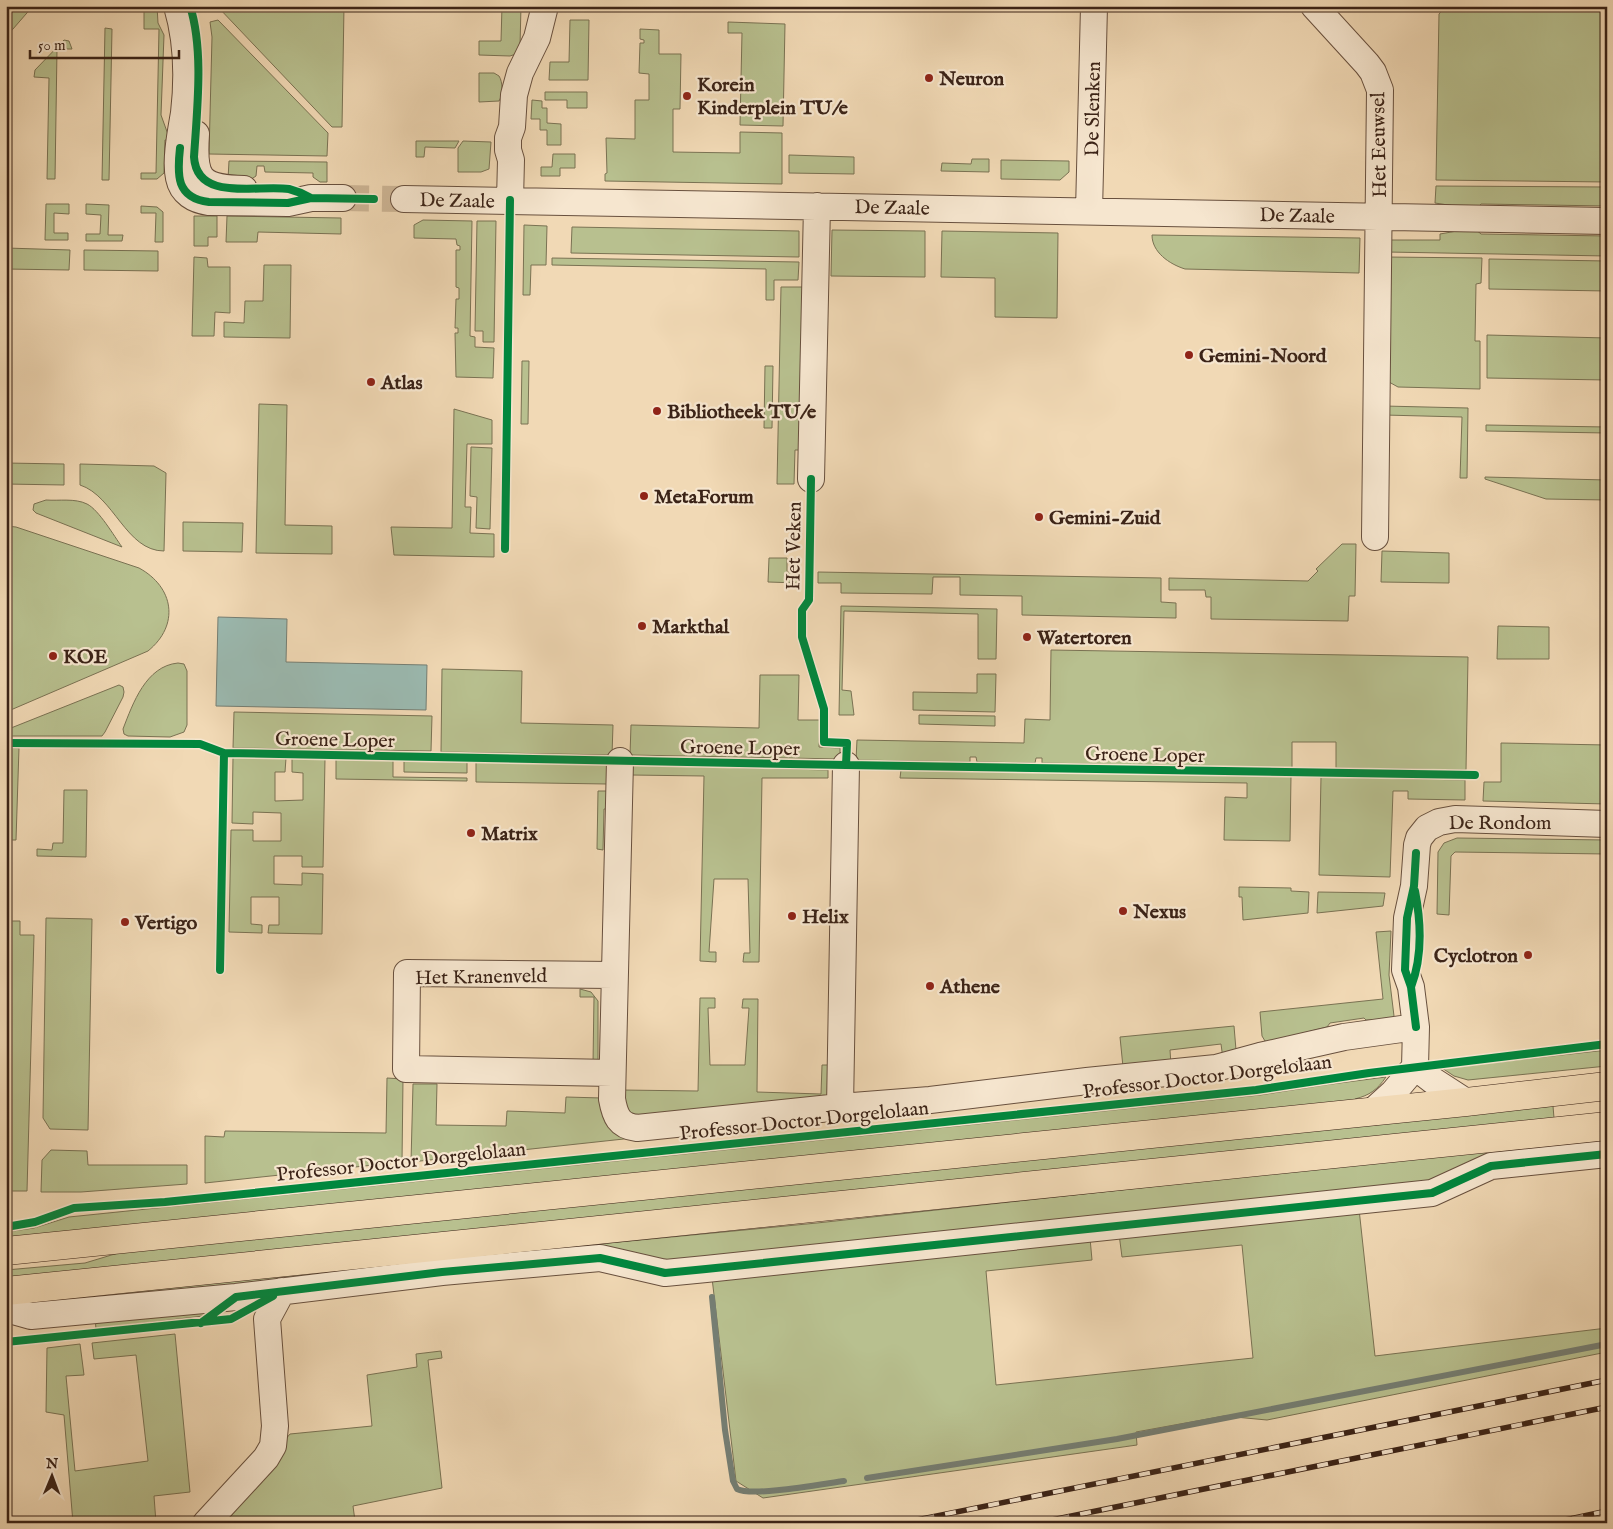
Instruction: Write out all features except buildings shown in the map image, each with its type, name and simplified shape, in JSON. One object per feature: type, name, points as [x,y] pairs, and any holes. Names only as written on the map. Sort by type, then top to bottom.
[{"type":"main road","points":[[6,1251],[1372,1112],[1607,1086]]},
{"type":"main road","points":[[6,1291],[1607,1126]]},
{"type":"street","points":[[170,6],[175,38],[175,111],[180,131]]},
{"type":"street","points":[[177,6],[184,38],[185,61],[184,112],[180,131],[179,179],[195,186]]},
{"type":"street","points":[[190,6],[196,35],[198,61],[194,157],[197,200],[209,202],[288,202],[311,198],[343,198]]},
{"type":"street","points":[[510,200],[511,160],[515,150],[515,138],[512,127],[514,95],[522,69],[538,38],[545,6]]},
{"type":"street","name":"De Slenken","points":[[1089,211],[1094,6]]},
{"type":"street","name":"Het Eeuwsel","points":[[1314,6],[1367,64],[1377,80],[1381,100],[1379,216]]},
{"type":"street","name":"De Zaale","points":[[404,199],[1607,221]]},
{"type":"street","name":"Het Veken","points":[[811,479],[817,206]]},
{"type":"street","points":[[1374,538],[1379,216]]},
{"type":"street","points":[[620,761],[612,1099],[614,1110],[624,1125],[637,1128],[840,1107],[930,1100],[1216,1068],[1344,1037],[1416,1027]]},
{"type":"street","points":[[840,1107],[846,765]]},
{"type":"street","name":"De Rondom","points":[[1415,1067],[1416,1027],[1411,987],[1417,970],[1418,960],[1419,913],[1414,886],[1419,838],[1427,828],[1439,822],[1474,820],[1607,824]]},
{"type":"street","name":"Het Kranenveld","points":[[612,1074],[406,1069],[407,973],[614,975]]},
{"type":"street","points":[[1372,1112],[1393,1093],[1415,1067],[1466,1102]]},
{"type":"street","points":[[6,1309],[31,1316],[236,1297],[442,1272],[600,1258],[665,1273],[1432,1193],[1491,1166],[1607,1154]]},
{"type":"street","points":[[206,1523],[266,1458],[274,1446],[275,1426],[267,1319],[282,1291]]},
{"type":"green space","points":[[6,6],[33,6],[6,37]]},
{"type":"green space","points":[[144,6],[157,6],[158,23],[164,35],[161,115],[170,140],[165,140],[164,173],[157,179],[141,179],[141,173],[156,173],[159,29],[144,29]]},
{"type":"green space","points":[[217,6],[344,6],[342,127],[332,127]]},
{"type":"green space","points":[[502,6],[521,6],[520,46],[516,54],[510,56],[479,55],[479,41],[501,41]]},
{"type":"green space","points":[[1446,6],[1607,8],[1607,182],[1436,180],[1439,14]]},
{"type":"green space","points":[[218,20],[328,133],[327,156],[209,154],[212,37],[210,22]]},
{"type":"green space","points":[[570,20],[589,20],[588,80],[549,80],[550,62],[569,62]]},
{"type":"green space","points":[[728,22],[785,24],[783,126],[740,125],[742,33],[728,33]]},
{"type":"green space","points":[[105,28],[112,29],[109,180],[102,180]]},
{"type":"green space","points":[[640,29],[659,30],[659,54],[681,54],[680,109],[673,109],[673,152],[740,153],[740,132],[782,133],[782,184],[605,181],[605,174],[607,173],[606,138],[635,139],[635,100],[649,100],[649,74],[639,73],[640,43],[644,43],[644,40],[640,39]]},
{"type":"green space","points":[[64,40],[69,41],[72,49],[57,49],[55,179],[47,179],[49,78],[34,77],[35,70]]},
{"type":"green space","points":[[479,73],[494,73],[499,76],[502,88],[499,101],[479,102]]},
{"type":"green space","points":[[545,92],[587,92],[587,108],[567,108],[567,100],[545,100]]},
{"type":"green space","points":[[532,100],[542,101],[542,108],[547,108],[547,123],[561,124],[561,145],[547,145],[547,130],[540,130],[540,119],[531,119]]},
{"type":"green space","points":[[416,141],[459,141],[455,148],[425,147],[424,157],[416,157]]},
{"type":"green space","points":[[463,141],[491,142],[489,169],[481,172],[458,172],[458,148]]},
{"type":"green space","points":[[553,154],[575,154],[575,168],[560,168],[560,176],[541,176],[541,167],[552,167]]},
{"type":"green space","points":[[789,155],[854,157],[854,174],[789,173]]},
{"type":"green space","points":[[972,159],[989,159],[989,172],[941,171],[942,163],[971,164]]},
{"type":"green space","points":[[1001,160],[1069,161],[1069,172],[1060,180],[1001,179]]},
{"type":"green space","points":[[229,161],[327,162],[327,182],[320,182],[313,177],[313,173],[265,172],[264,166],[257,166],[256,176],[250,180],[228,179]]},
{"type":"green space","points":[[1436,186],[1607,187],[1607,206],[1481,204],[1477,209],[1474,209],[1435,203]]},
{"type":"green space","points":[[46,204],[69,204],[69,214],[54,213],[54,233],[68,233],[68,240],[45,240]]},
{"type":"green space","points":[[86,204],[109,205],[108,235],[123,235],[122,241],[86,241],[86,234],[100,234],[101,215],[86,214]]},
{"type":"green space","points":[[141,206],[157,207],[163,212],[163,242],[155,242],[156,213],[141,213]]},
{"type":"green space","points":[[194,216],[217,216],[217,237],[208,237],[208,246],[194,246]]},
{"type":"green space","points":[[227,216],[341,218],[341,234],[258,232],[257,242],[226,242]]},
{"type":"green space","points":[[423,220],[472,221],[470,336],[475,337],[475,347],[494,348],[493,378],[456,377],[455,333],[458,333],[458,328],[455,328],[456,299],[459,299],[459,288],[456,287],[456,250],[460,250],[460,246],[457,245],[456,239],[414,238],[414,225]]},
{"type":"green space","points":[[477,221],[496,221],[494,342],[483,342],[483,331],[475,331]]},
{"type":"green space","points":[[524,225],[547,226],[546,265],[531,265],[530,295],[523,295]]},
{"type":"green space","points":[[572,227],[799,231],[799,257],[571,253]]},
{"type":"green space","points":[[1474,228],[1481,234],[1607,236],[1607,256],[1387,252],[1387,240],[1440,240],[1440,234]]},
{"type":"green space","points":[[832,230],[925,231],[925,277],[831,276]]},
{"type":"green space","points":[[942,231],[1058,233],[1057,318],[995,317],[995,278],[941,277]]},
{"type":"green space","points":[[1152,235],[1360,238],[1359,273],[1185,269],[1168,261],[1158,252]]},
{"type":"green space","points":[[6,248],[70,250],[69,270],[6,269]]},
{"type":"green space","points":[[84,250],[158,251],[158,271],[84,270]]},
{"type":"green space","points":[[194,257],[207,258],[208,267],[230,267],[230,313],[215,312],[214,336],[192,336]]},
{"type":"green space","points":[[1387,257],[1482,258],[1481,283],[1476,284],[1475,341],[1480,341],[1480,389],[1398,387],[1389,382]]},
{"type":"green space","points":[[552,258],[799,262],[798,280],[774,280],[774,300],[766,300],[766,269],[552,265]]},
{"type":"green space","points":[[1489,259],[1607,261],[1607,291],[1489,289]]},
{"type":"green space","points":[[264,265],[291,265],[290,338],[224,337],[224,322],[244,323],[245,301],[263,301]]},
{"type":"green space","points":[[781,287],[804,287],[802,450],[795,450],[794,484],[777,484]]},
{"type":"green space","points":[[1487,335],[1607,338],[1607,380],[1487,378]]},
{"type":"green space","points":[[522,361],[529,361],[528,424],[521,424]]},
{"type":"green space","points":[[765,366],[773,366],[772,428],[764,428]]},
{"type":"green space","points":[[259,404],[287,405],[285,525],[332,526],[332,554],[256,553]]},
{"type":"green space","points":[[1384,406],[1468,408],[1467,478],[1460,478],[1462,417],[1384,415]]},
{"type":"green space","points":[[454,409],[492,420],[492,444],[467,444],[465,507],[471,507],[470,533],[494,534],[494,557],[394,555],[391,527],[452,528]]},
{"type":"green space","points":[[1486,425],[1607,427],[1607,433],[1486,431]]},
{"type":"green space","points":[[471,447],[492,448],[490,529],[476,528],[477,497],[470,496]]},
{"type":"green space","points":[[6,463],[64,464],[64,485],[6,484]]},
{"type":"green space","points":[[80,464],[154,466],[166,473],[164,551],[151,549],[140,542],[102,500],[92,491],[80,485]]},
{"type":"green space","points":[[1485,477],[1607,480],[1607,500],[1546,499],[1485,479]]},
{"type":"green space","points":[[46,500],[72,500],[92,507],[122,547],[36,513],[33,510],[34,504]]},
{"type":"green space","points":[[183,522],[243,523],[242,552],[183,551]]},
{"type":"green space","points":[[6,526],[16,527],[139,568],[151,576],[160,585],[169,607],[165,630],[158,641],[148,651],[6,712]]},
{"type":"green space","points":[[1342,544],[1356,544],[1355,596],[1349,596],[1348,621],[1211,619],[1211,597],[1206,597],[1205,590],[1169,590],[1169,578],[1308,581],[1318,571],[1316,569]]},
{"type":"green space","points":[[1382,551],[1449,553],[1449,583],[1381,582]]},
{"type":"green space","points":[[769,558],[787,558],[787,572],[799,572],[799,583],[768,582]]},
{"type":"green space","points":[[818,572],[1161,578],[1161,602],[1176,603],[1176,618],[1022,615],[1022,596],[960,595],[960,577],[933,577],[932,594],[841,593],[841,583],[818,583]]},
{"type":"green space","points":[[841,606],[997,609],[996,659],[978,659],[978,614],[844,611],[842,690],[851,691],[854,715],[839,715]]},
{"type":"green space","points":[[1498,626],[1549,627],[1549,659],[1497,659]]},
{"type":"green space","points":[[1051,650],[1468,657],[1466,770],[1336,768],[1336,742],[1292,742],[1292,768],[1042,763],[1042,758],[1036,758],[1035,763],[977,762],[976,757],[970,757],[970,762],[856,760],[857,740],[1024,743],[1025,719],[1050,720]]},
{"type":"green space","points":[[178,663],[184,664],[187,671],[187,725],[184,732],[170,737],[128,736],[124,734],[123,729],[142,687],[157,671]]},
{"type":"green space","points":[[442,669],[522,671],[521,723],[613,725],[612,755],[441,752]]},
{"type":"green space","points":[[977,674],[996,674],[995,712],[913,710],[913,692],[977,693]]},
{"type":"green space","points":[[760,675],[799,675],[798,720],[820,720],[819,747],[840,748],[840,759],[630,755],[631,725],[759,728]]},
{"type":"green space","points":[[119,685],[123,687],[123,697],[102,736],[6,736],[6,730]]},
{"type":"green space","points":[[234,712],[432,716],[431,751],[233,748]]},
{"type":"green space","points":[[919,715],[995,716],[995,726],[919,724]]},
{"type":"green space","points":[[1501,743],[1607,745],[1607,804],[1483,801],[1484,782],[1501,782]]},
{"type":"green space","points":[[6,748],[19,748],[16,840],[6,840]]},
{"type":"green space","points":[[233,757],[286,758],[285,772],[275,772],[275,801],[303,800],[303,773],[292,772],[292,758],[325,759],[323,867],[302,867],[302,856],[274,856],[274,884],[302,885],[302,873],[323,874],[322,934],[268,933],[269,925],[279,925],[279,897],[251,897],[251,924],[262,925],[262,933],[229,932],[231,830],[253,830],[253,841],[281,841],[281,813],[253,812],[253,824],[232,823]]},
{"type":"green space","points":[[336,759],[393,760],[393,777],[467,778],[467,781],[336,779]]},
{"type":"green space","points":[[404,760],[467,762],[467,773],[404,772]]},
{"type":"green space","points":[[476,761],[612,764],[611,809],[604,809],[603,850],[597,849],[598,791],[607,791],[607,784],[476,782]]},
{"type":"green space","points":[[631,765],[828,770],[828,778],[762,778],[759,962],[743,962],[744,953],[750,953],[748,879],[714,879],[709,952],[716,952],[716,962],[700,961],[704,776],[631,775]]},
{"type":"green space","points":[[901,770],[1291,776],[1290,841],[1224,840],[1225,797],[1247,798],[1247,783],[900,778]]},
{"type":"green space","points":[[1321,777],[1465,780],[1465,800],[1408,799],[1408,791],[1393,791],[1390,877],[1319,875]]},
{"type":"green space","points":[[64,790],[87,790],[86,857],[37,856],[37,849],[52,850],[53,843],[63,843]]},
{"type":"green space","points":[[1457,838],[1607,840],[1607,854],[1455,852],[1451,856],[1449,915],[1437,914],[1438,852],[1444,843]]},
{"type":"green space","points":[[1239,887],[1291,888],[1291,891],[1309,892],[1308,913],[1243,920],[1242,897],[1239,897]]},
{"type":"green space","points":[[1318,892],[1385,893],[1383,906],[1317,913]]},
{"type":"green space","points":[[46,918],[92,919],[88,1130],[50,1129],[43,1118]]},
{"type":"green space","points":[[6,921],[20,921],[20,935],[34,935],[27,1191],[11,1191],[11,1202],[6,1202]]},
{"type":"green space","points":[[1391,931],[1389,975],[1394,1016],[1389,1020],[1366,1020],[1364,1018],[1330,1023],[1327,1027],[1268,1042],[1265,1041],[1262,1036],[1260,1012],[1383,999],[1376,932]]},
{"type":"green space","points":[[580,989],[591,992],[598,1001],[598,1059],[593,1064],[594,997],[580,997]]},
{"type":"green space","points":[[700,998],[715,998],[715,1008],[708,1008],[710,1065],[745,1065],[749,1008],[742,1008],[743,999],[758,999],[757,1092],[821,1094],[822,1065],[834,1065],[828,1098],[645,1119],[628,1113],[622,1090],[698,1091]]},
{"type":"green space","points":[[1234,1026],[1236,1050],[1223,1059],[1221,1044],[1170,1050],[1171,1065],[1123,1067],[1120,1037]]},
{"type":"green space","points":[[1607,1050],[1607,1066],[1468,1080],[1454,1076],[1442,1068]]},
{"type":"green space","points":[[1386,1077],[1373,1091],[1355,1099],[1356,1103],[6,1241],[6,1232],[34,1228],[69,1217],[1260,1095]]},
{"type":"green space","points":[[387,1078],[403,1079],[402,1162],[205,1183],[205,1136],[224,1137],[225,1131],[386,1133]]},
{"type":"green space","points":[[413,1084],[437,1084],[436,1125],[506,1126],[507,1111],[565,1113],[566,1097],[602,1098],[633,1138],[411,1162]]},
{"type":"green space","points":[[1553,1106],[1554,1118],[6,1280],[6,1270],[85,1263],[128,1250]]},
{"type":"green space","points":[[1607,1137],[1607,1148],[1430,1185],[676,1264],[141,1300],[18,1303],[17,1300],[817,1223]]},
{"type":"green space","points":[[51,1150],[87,1151],[88,1165],[187,1165],[187,1184],[81,1192],[41,1192],[42,1160]]},
{"type":"green space","points":[[1359,1209],[1375,1356],[1607,1328],[1607,1352],[1267,1420],[1224,1416],[1136,1432],[1137,1445],[763,1498],[736,1481],[712,1278],[1090,1238],[1092,1260],[986,1271],[996,1385],[1253,1358],[1242,1245],[1122,1257],[1119,1234]]},
{"type":"green space","points":[[220,1305],[203,1316],[96,1329],[95,1318]]},
{"type":"green space","points":[[175,1334],[190,1492],[154,1496],[156,1523],[73,1523],[64,1415],[46,1412],[47,1348],[80,1344],[84,1375],[66,1376],[75,1471],[148,1461],[136,1355],[94,1359],[92,1343]]},
{"type":"green space","points":[[441,1351],[442,1358],[428,1360],[442,1488],[353,1506],[355,1521],[344,1523],[214,1523],[290,1434],[372,1426],[367,1375],[417,1367],[416,1354]]},
{"type":"water","points":[[218,617],[287,619],[286,662],[427,665],[426,710],[216,706]]},
{"type":"waterway","points":[[712,1297],[725,1430],[733,1481],[737,1489],[757,1492],[772,1491],[844,1481]]},
{"type":"waterway","points":[[867,1478],[1117,1439],[1607,1344]]},
{"type":"tunnel","points":[[343,198],[404,199]]},
{"type":"railway","points":[[902,1523],[1607,1380]]},
{"type":"railway","points":[[1037,1523],[1607,1407]]},
{"type":"railway","points":[[1551,1523],[1607,1511]]},
{"type":"cycle path","points":[[190,6],[197,42],[198,61],[198,100],[194,157],[198,171],[206,181],[217,186],[247,189],[289,189],[311,198]]},
{"type":"cycle path","points":[[180,148],[179,176],[181,184],[190,196],[198,200],[209,202],[288,203],[311,198],[374,199]]},
{"type":"cycle path","points":[[505,549],[510,200]]},
{"type":"cycle path","points":[[811,479],[809,600],[802,610],[802,637],[824,709],[824,742],[847,743],[846,765]]},
{"type":"cycle path","name":"Groene Loper","points":[[6,743],[200,744],[224,753],[1475,775]]},
{"type":"cycle path","points":[[220,970],[224,753]]},
{"type":"cycle path","points":[[1416,853],[1414,886],[1407,918],[1405,970],[1411,987],[1416,1027]]},
{"type":"cycle path","points":[[1411,987],[1418,963],[1420,939],[1415,891]]},
{"type":"cycle path","name":"Professor Doctor Dorgelolaan","points":[[6,1227],[35,1222],[74,1208],[165,1202],[1256,1090],[1369,1073],[1607,1044]]},
{"type":"cycle path","points":[[201,1323],[236,1297],[442,1272],[600,1258],[665,1273],[706,1269],[1432,1193],[1491,1166],[1607,1154]]},
{"type":"cycle path","points":[[6,1342],[231,1319],[273,1296]]},
{"type":"place","name":"Neuron","points":[[929,78]]},
{"type":"place","name":"Korein Kinderplein TU/e","points":[[687,96]]},
{"type":"place","name":"Gemini-Noord","points":[[1189,355]]},
{"type":"place","name":"Atlas","points":[[371,382]]},
{"type":"place","name":"Bibliotheek TU/e","points":[[657,411]]},
{"type":"place","name":"MetaForum","points":[[644,496]]},
{"type":"place","name":"Gemini-Zuid","points":[[1039,517]]},
{"type":"place","name":"Markthal","points":[[642,626]]},
{"type":"place","name":"Watertoren","points":[[1027,637]]},
{"type":"place","name":"KOE","points":[[53,656]]},
{"type":"place","name":"Matrix","points":[[471,833]]},
{"type":"place","name":"Nexus","points":[[1123,911]]},
{"type":"place","name":"Helix","points":[[792,916]]},
{"type":"place","name":"Vertigo","points":[[125,922]]},
{"type":"place","name":"Cyclotron","points":[[1528,955]]},
{"type":"place","name":"Athene","points":[[930,986]]}]
